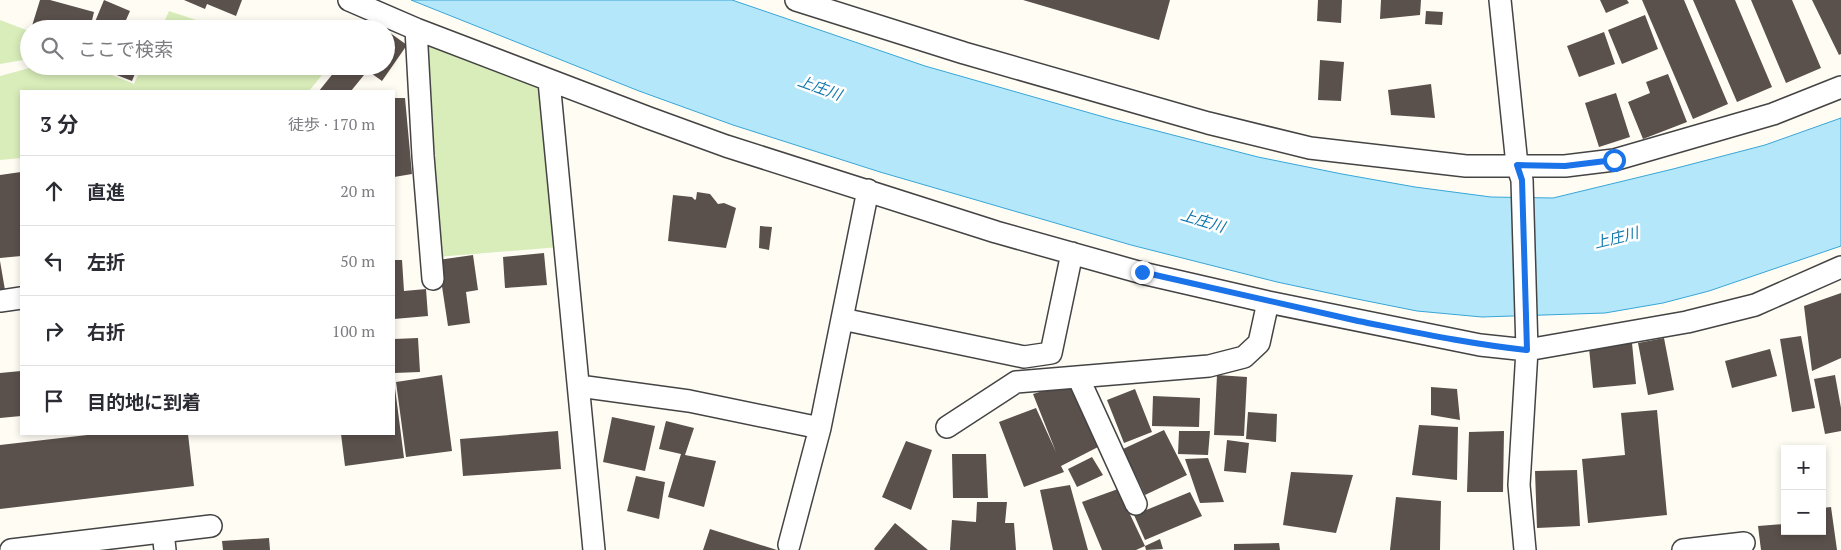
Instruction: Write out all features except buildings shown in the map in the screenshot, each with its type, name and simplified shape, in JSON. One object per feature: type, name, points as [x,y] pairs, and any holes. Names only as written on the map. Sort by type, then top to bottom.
[{"type":"street","points":[[349,0],[416,29],[549,81],[726,146],[996,232],[1142,272],[1268,302],[1480,345],[1526,345],[1687,322],[1747,307],[1841,267]]},
{"type":"street","points":[[796,0],[964,53],[1208,123],[1310,148],[1519,173],[1614,160],[1773,114],[1841,87]]},
{"type":"street","points":[[1500,0],[1519,173],[1526,345],[1519,485],[1525,550]]},
{"type":"street","points":[[416,29],[423,156],[433,279]]},
{"type":"street","points":[[549,81],[594,550]]},
{"type":"street","points":[[789,545],[820,428],[868,190]]},
{"type":"street","points":[[842,319],[1024,357],[1051,353],[1072,253]]},
{"type":"street","points":[[0,301],[20,298]]},
{"type":"street","points":[[947,427],[1016,382],[1209,366],[1244,357],[1259,343],[1268,302]]},
{"type":"street","points":[[1078,377],[1136,504]]},
{"type":"street","points":[[579,386],[689,401],[820,428]]},
{"type":"street","points":[[11,550],[164,541],[212,526]]},
{"type":"street","points":[[1683,550],[1744,543]]},
{"type":"green space","points":[[169,11],[196,20],[165,20]]},
{"type":"green space","points":[[0,20],[20,28],[20,61],[0,64]]},
{"type":"green space","points":[[420,35],[545,83],[560,247],[437,257]]},
{"type":"green space","points":[[20,71],[20,75],[112,75],[134,84],[138,75],[322,75],[310,90],[20,90],[20,158],[0,160],[0,76]]},
{"type":"water","name":"上庄川","points":[[411,0],[732,0],[925,66],[1111,119],[1258,157],[1415,187],[1491,197],[1553,198],[1765,145],[1841,118],[1841,246],[1709,291],[1663,303],[1605,313],[1482,317],[1417,311],[1277,282],[1131,245],[880,172],[733,125],[639,91]]},
{"type":"route","points":[[1142,272],[1268,302],[1379,325],[1480,345],[1527,350],[1522,180],[1517,165],[1565,166],[1614,160]]}]
